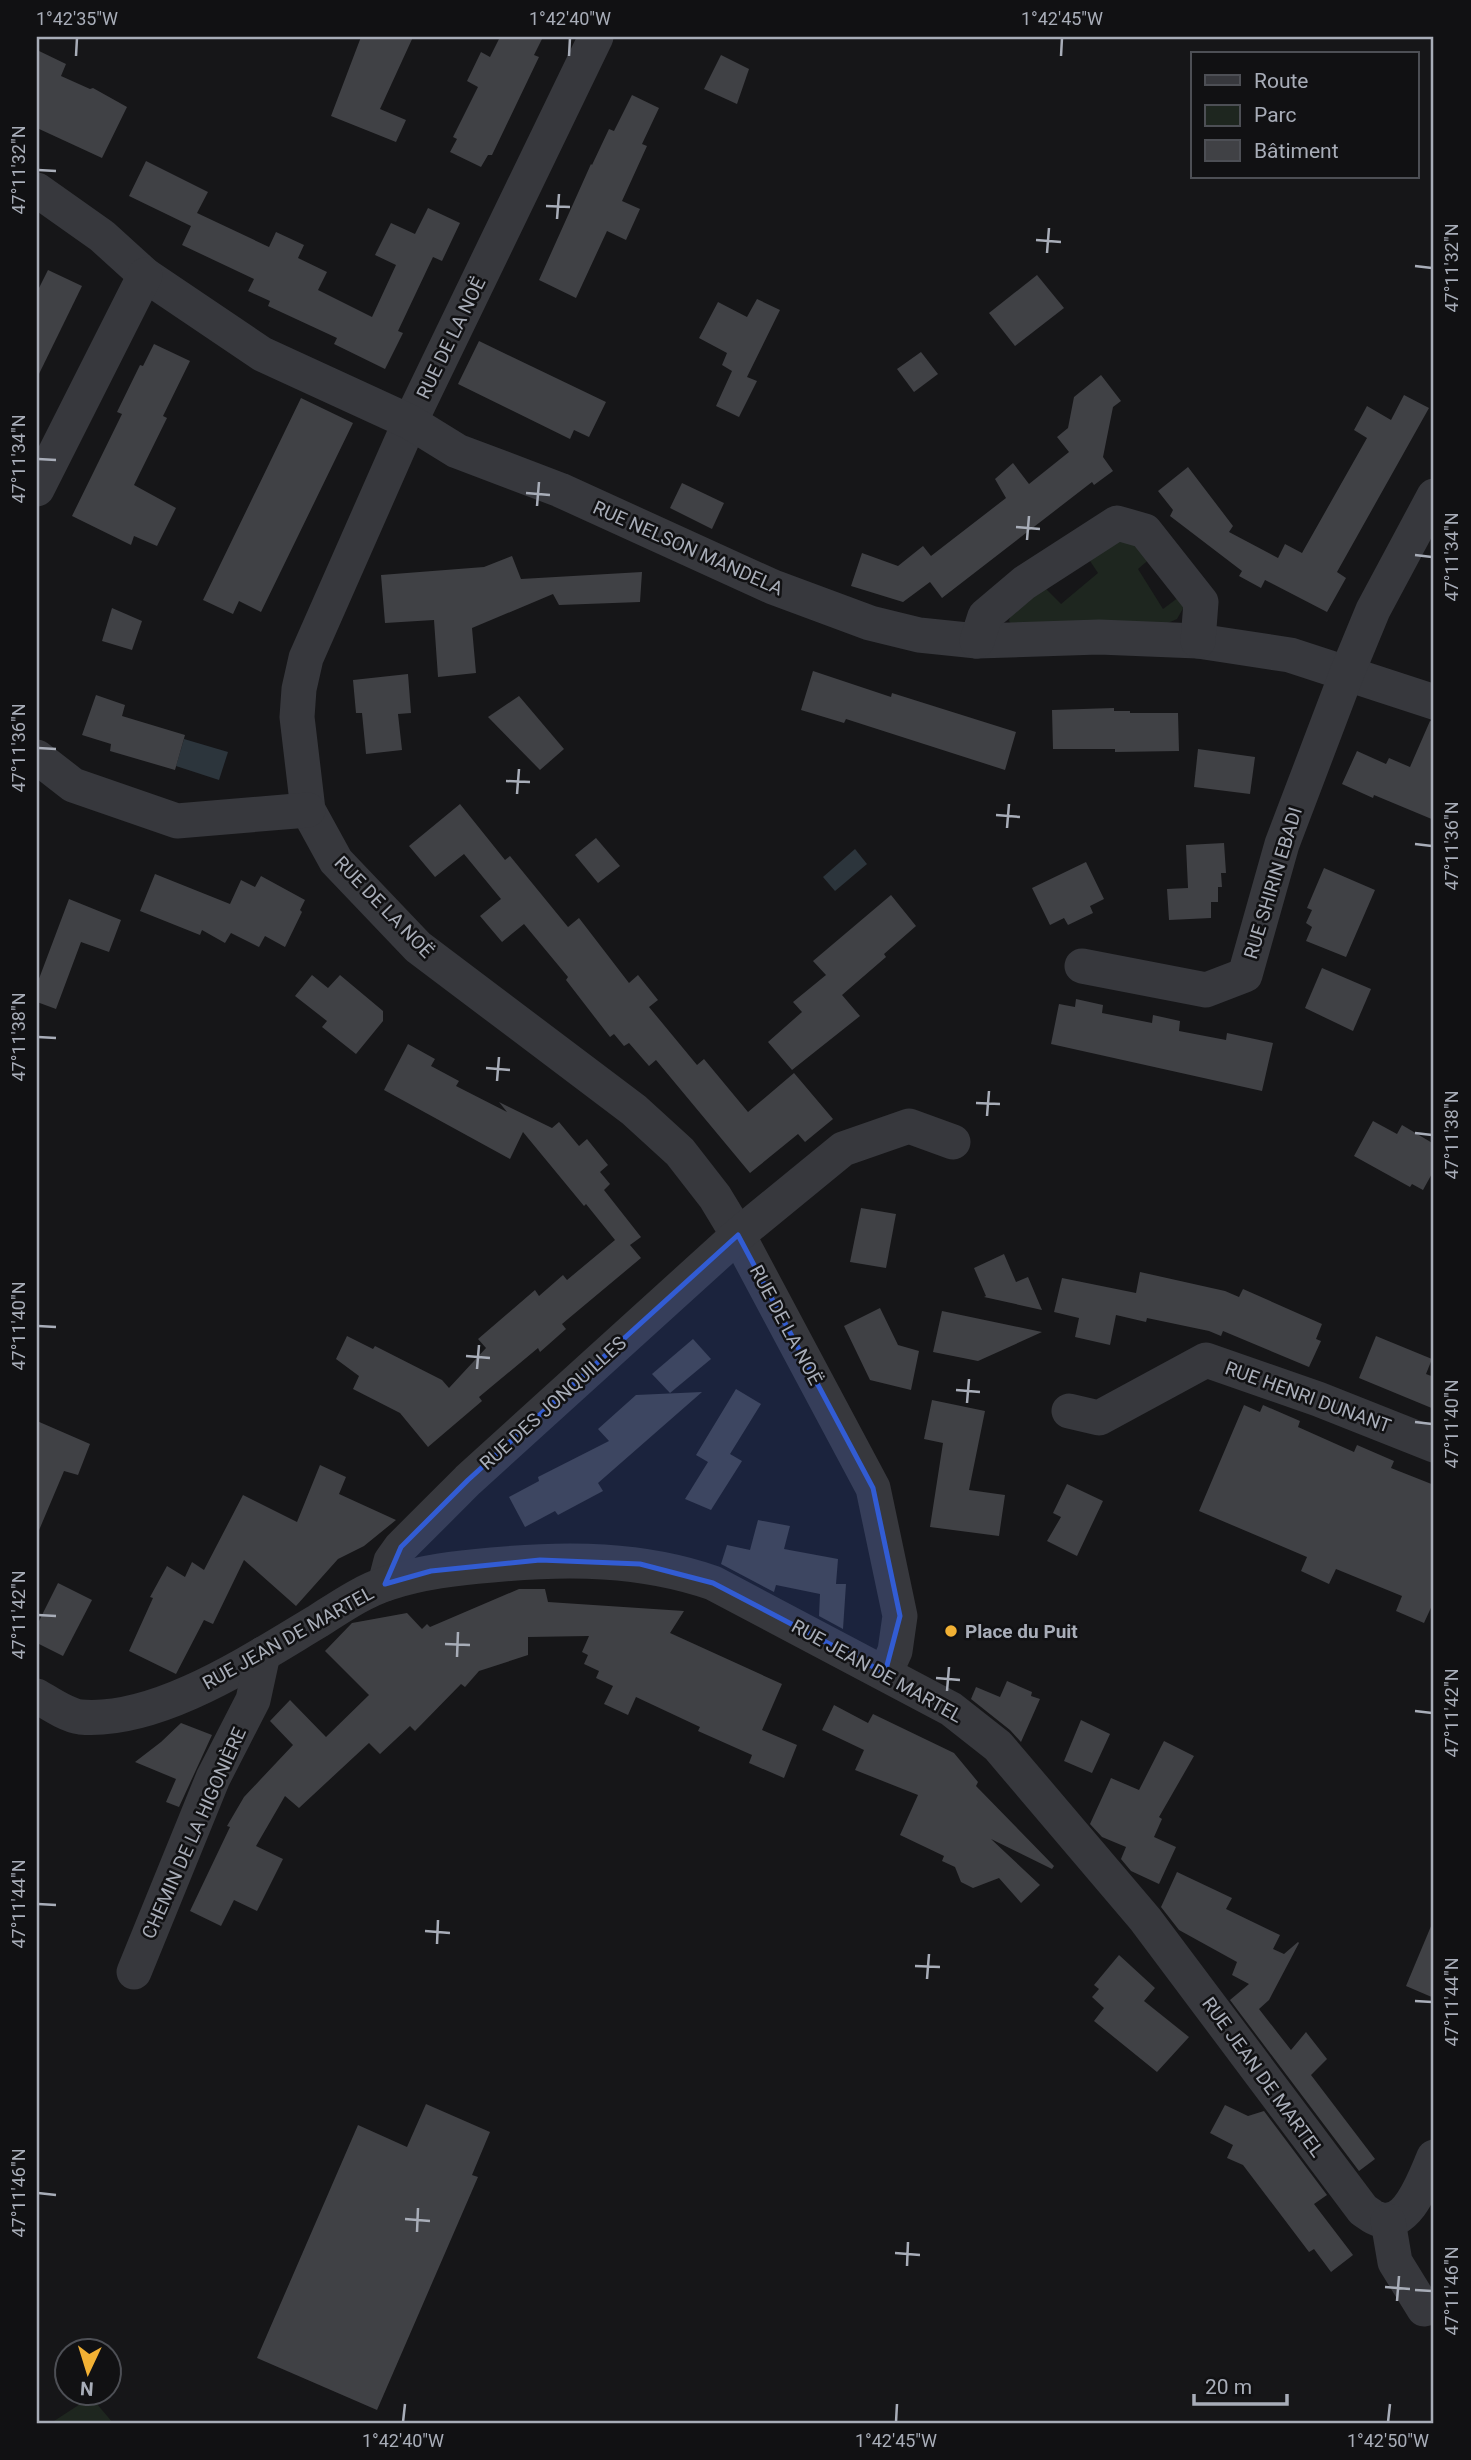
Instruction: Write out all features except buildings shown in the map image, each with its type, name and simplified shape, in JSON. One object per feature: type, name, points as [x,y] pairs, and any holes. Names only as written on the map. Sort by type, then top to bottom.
[{"type":"street","name":"RUE DE LA NOË","points":[[596,37],[411,422],[306,658],[299,689],[297,717],[309,810],[336,861],[418,947],[634,1110],[680,1152],[715,1197],[873,1488],[900,1616],[895,1651],[885,1673]]},
{"type":"street","name":"RUE NELSON MANDELA","points":[[37,190],[102,236],[145,275],[262,354],[411,422],[457,451],[560,490],[773,587],[870,623],[919,635],[977,641],[1099,637],[1198,641],[1290,655],[1434,702]]},
{"type":"street","points":[[37,489],[145,275]]},
{"type":"street","points":[[1347,673],[1373,610],[1434,496]]},
{"type":"street","points":[[977,641],[985,616],[1014,592],[1117,523],[1145,531],[1201,602],[1198,641]]},
{"type":"street","name":"RUE SHIRIN EBADI","points":[[1082,966],[1206,990],[1245,975],[1282,844],[1347,673]]},
{"type":"street","points":[[37,757],[73,785],[177,821],[309,810]]},
{"type":"street","name":"RUE DES JONQUILLES","points":[[385,1584],[391,1561],[401,1547],[468,1480],[738,1236],[843,1149],[909,1126],[953,1142]]},
{"type":"street","name":"RUE HENRI DUNANT","points":[[1069,1411],[1099,1418],[1206,1360],[1318,1399],[1434,1445]]},
{"type":"street","name":"RUE JEAN DE MARTEL","points":[[37,1696],[78,1717],[125,1714],[172,1700],[263,1654],[348,1602],[385,1584],[431,1571],[540,1560],[640,1564],[680,1572],[713,1583],[951,1709],[998,1746],[1145,1919],[1344,2187],[1363,2210],[1377,2219],[1388,2221]]},
{"type":"street","name":"CHEMIN DE LA HIGONIÈRE","points":[[134,1972],[214,1778],[253,1700],[263,1654]]},
{"type":"street","points":[[1424,2309],[1395,2262],[1388,2221],[1400,2217],[1408,2209],[1434,2157]]},
{"type":"highlighted area","points":[[738,1235],[873,1488],[900,1616],[885,1673],[713,1583],[640,1564],[540,1560],[431,1571],[385,1584],[401,1547],[468,1480]]},
{"type":"green space","points":[[1118,538],[1143,546],[1153,556],[1138,569],[1163,609],[1183,594],[1185,605],[1177,619],[1163,625],[1014,627],[1009,621],[1011,613],[1043,586],[1061,604],[1098,573],[1086,555]]},
{"type":"green space","points":[[74,2408],[100,2408],[113,2423],[51,2423]]},
{"type":"shaded area","points":[[184,739],[228,752],[219,780],[176,766]]},
{"type":"shaded area","points":[[855,849],[867,864],[835,891],[823,877]]},
{"type":"place","name":"Place du Puit","points":[[951,1631]]}]
